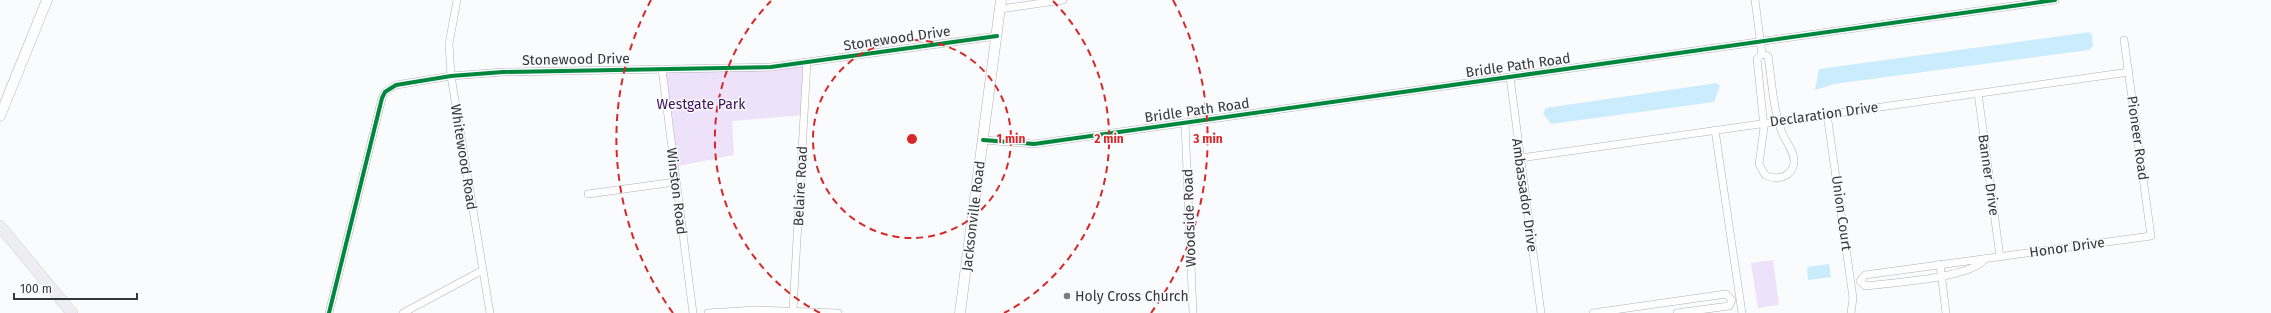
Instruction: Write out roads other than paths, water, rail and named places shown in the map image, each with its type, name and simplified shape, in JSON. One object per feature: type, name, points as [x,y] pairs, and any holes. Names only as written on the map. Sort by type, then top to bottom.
[{"type":"main road","points":[[0,226],[72,313]]},
{"type":"street","points":[[0,116],[47,0]]},
{"type":"street","name":"Whitewood Road","points":[[457,0],[449,44],[451,76],[490,313]]},
{"type":"street","points":[[1001,4],[1063,0]]},
{"type":"street","points":[[1754,0],[1762,54]]},
{"type":"street","name":"Bridle Path Road","points":[[983,140],[1034,144],[2055,0]]},
{"type":"street","name":"Jacksonville Road","points":[[960,313],[1001,4]]},
{"type":"street","name":"Stonewood Drive","points":[[329,313],[382,98],[386,92],[396,85],[451,76],[503,72],[771,67],[997,36]]},
{"type":"street","name":"Pioneer Road","points":[[2124,40],[2151,236]]},
{"type":"street","points":[[1762,54],[1768,56],[1779,120],[1784,136],[1793,154],[1794,162],[1788,174],[1777,178],[1765,175],[1759,164],[1764,122],[1757,59],[1762,54]]},
{"type":"street","name":"Belaire Road","points":[[793,310],[807,62]]},
{"type":"street","name":"Winston Road","points":[[662,68],[675,182],[693,313]]},
{"type":"street","name":"Declaration Drive","points":[[1520,158],[1764,122],[2129,72]]},
{"type":"street","name":"Ambassador Drive","points":[[1510,77],[1541,313]]},
{"type":"street","name":"Banner Drive","points":[[1978,93],[2000,257]]},
{"type":"street","name":"Union Court","points":[[1828,114],[1852,282],[1854,301],[1851,313]]},
{"type":"street","name":"Woodside Road","points":[[1185,123],[1193,313]]},
{"type":"street","points":[[1715,130],[1736,299],[1742,313]]},
{"type":"street","points":[[588,194],[675,182]]},
{"type":"street","name":"Honor Drive","points":[[1852,282],[1860,281],[1864,275],[1980,258],[1984,260],[2151,236]]},
{"type":"street","name":"Honor Drive","points":[[1860,281],[1865,286],[1961,273],[1980,265],[1984,260]]},
{"type":"street","points":[[1940,264],[1946,313]]},
{"type":"street","points":[[403,313],[482,270]]},
{"type":"street","points":[[1593,313],[1726,294],[1736,299]]},
{"type":"street","points":[[1677,313],[1729,306],[1736,299]]},
{"type":"street","points":[[1653,305],[1654,313]]},
{"type":"street","points":[[708,313],[793,310],[838,313]]},
{"type":"water","points":[[2090,32],[2092,35],[2093,46],[2089,50],[1834,84],[1815,90],[1819,69]]},
{"type":"water","points":[[1717,83],[1720,86],[1714,102],[1551,124],[1543,113],[1546,108]]},
{"type":"water","points":[[1829,264],[1831,277],[1808,280],[1807,267]]},
{"type":"place","name":"Holy Cross Church","points":[[1067,296]]},
{"type":"park label","name":"Westgate Park","points":[[701,104]]}]
